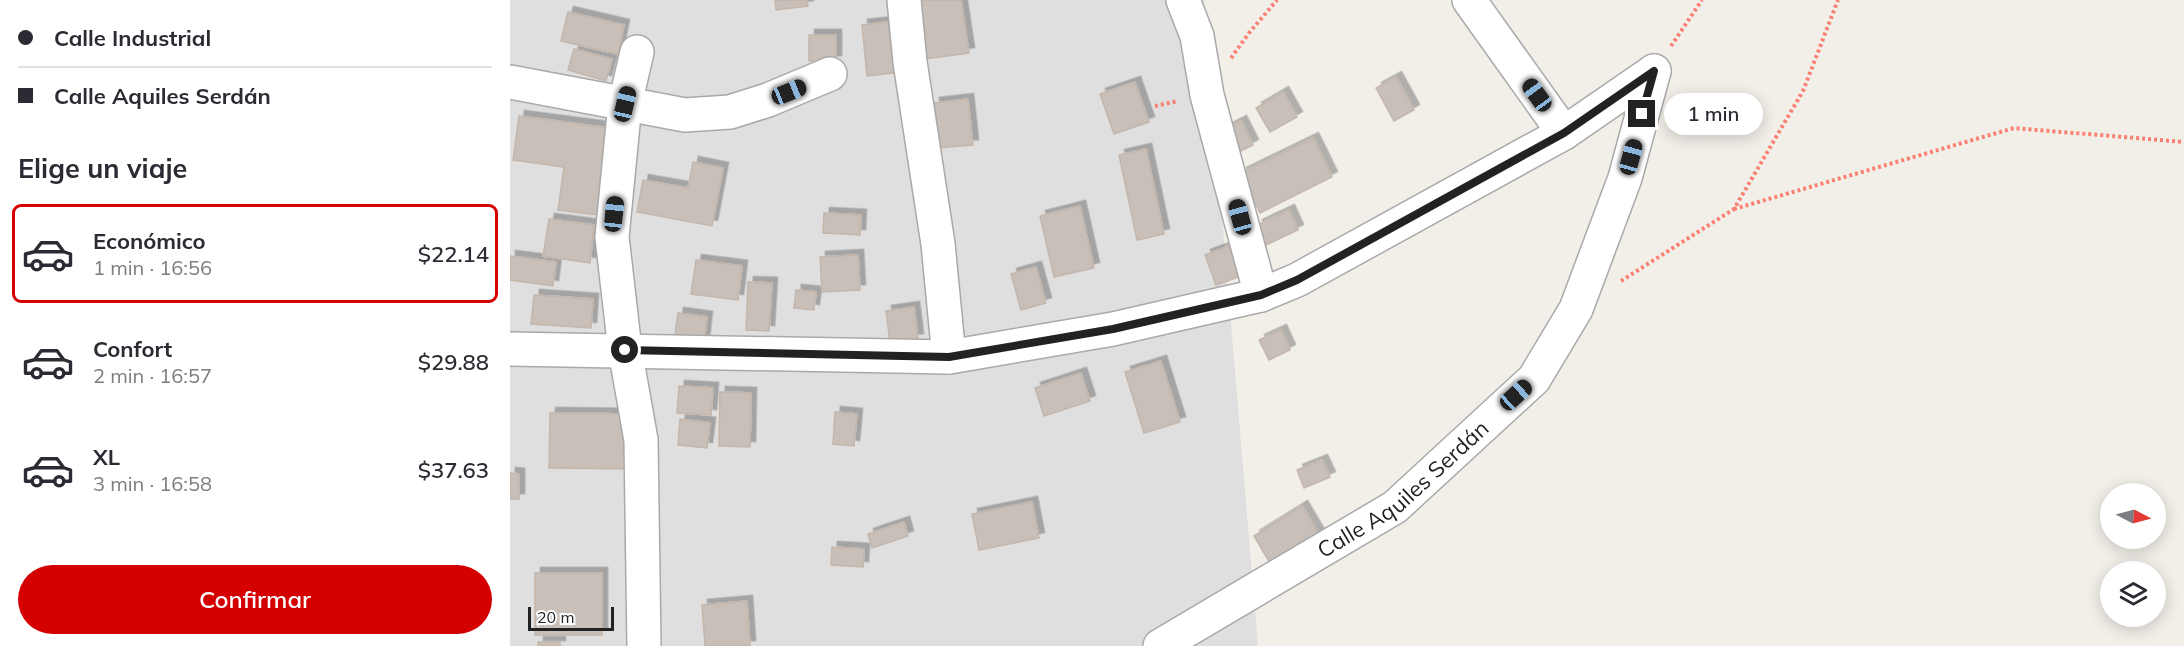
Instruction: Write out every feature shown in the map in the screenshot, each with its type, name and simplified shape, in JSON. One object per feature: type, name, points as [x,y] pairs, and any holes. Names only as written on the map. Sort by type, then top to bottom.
[{"type":"street","points":[[904,0],[910,62],[938,244],[949,357]]},
{"type":"street","points":[[1183,0],[1197,36],[1207,95],[1261,295]]},
{"type":"street","points":[[1469,0],[1564,133]]},
{"type":"street","points":[[637,52],[625,104],[612,237],[625,350],[641,440],[644,646]]},
{"type":"street","points":[[510,349],[949,357],[1113,329],[1261,295],[1297,280],[1564,133],[1654,71]]},
{"type":"street","name":"Calle Aquiles Serdán","points":[[1160,646],[1395,507],[1534,379],[1576,309],[1625,178],[1654,71]]},
{"type":"street","points":[[510,82],[685,115],[730,112],[768,100],[830,74]]},
{"type":"path","points":[[1654,71],[1702,0]]},
{"type":"path","points":[[1734,209],[1803,91],[1838,0]]},
{"type":"path","points":[[1616,284],[1734,209],[2014,128],[2184,142]]},
{"type":"shaded area","points":[[510,0],[1204,0],[1258,646],[510,646]]},
{"type":"building","points":[[775,0],[807,0],[808,6],[776,10]]},
{"type":"building","points":[[916,0],[961,0],[969,53],[926,59]]},
{"type":"building","points":[[568,12],[624,25],[618,54],[561,41]]},
{"type":"building","points":[[888,22],[894,73],[867,76],[862,25]]},
{"type":"building","points":[[809,35],[836,35],[836,61],[809,61]]},
{"type":"building","points":[[574,49],[612,59],[606,81],[568,70]]},
{"type":"building","points":[[1396,77],[1414,110],[1394,121],[1376,88]]},
{"type":"building","points":[[1135,82],[1149,122],[1114,134],[1100,94]]},
{"type":"building","points":[[1283,92],[1297,117],[1270,132],[1256,108]]},
{"type":"building","points":[[968,99],[973,145],[938,148],[934,103]]},
{"type":"building","points":[[519,116],[609,128],[597,215],[558,210],[564,167],[513,160]]},
{"type":"building","points":[[1241,121],[1253,145],[1235,154],[1223,130]]},
{"type":"building","points":[[1313,138],[1332,177],[1260,213],[1241,173]]},
{"type":"building","points":[[1146,149],[1164,234],[1137,240],[1119,155]]},
{"type":"building","points":[[693,162],[723,168],[712,226],[637,212],[643,180],[688,188]]},
{"type":"building","points":[[1080,206],[1094,268],[1054,277],[1040,216]]},
{"type":"building","points":[[1289,210],[1298,230],[1266,245],[1257,225]]},
{"type":"building","points":[[824,213],[861,215],[860,235],[823,233]]},
{"type":"building","points":[[549,219],[594,225],[590,263],[543,256]]},
{"type":"building","points":[[1232,245],[1244,275],[1216,285],[1205,255]]},
{"type":"building","points":[[858,255],[860,290],[822,292],[820,257]]},
{"type":"building","points":[[510,256],[556,262],[553,286],[510,280]]},
{"type":"building","points":[[696,260],[742,266],[738,300],[691,294]]},
{"type":"building","points":[[1036,267],[1046,303],[1021,310],[1011,274]]},
{"type":"building","points":[[748,282],[772,283],[769,331],[746,330]]},
{"type":"building","points":[[796,290],[816,292],[814,310],[794,308]]},
{"type":"building","points":[[534,295],[593,299],[591,328],[531,324]]},
{"type":"building","points":[[914,307],[918,339],[890,342],[886,311]]},
{"type":"building","points":[[678,313],[707,317],[703,351],[673,348]]},
{"type":"building","points":[[1281,330],[1290,350],[1269,360],[1259,340]]},
{"type":"building","points":[[1161,361],[1180,422],[1144,433],[1125,372]]},
{"type":"building","points":[[1081,373],[1090,401],[1044,416],[1035,388]]},
{"type":"building","points":[[679,386],[713,388],[711,415],[677,413]]},
{"type":"building","points":[[720,392],[751,393],[750,447],[719,446]]},
{"type":"building","points":[[835,412],[857,414],[854,446],[833,444]]},
{"type":"building","points":[[550,413],[633,414],[632,469],[549,468]]},
{"type":"building","points":[[680,419],[710,423],[707,448],[678,445]]},
{"type":"building","points":[[1322,460],[1330,477],[1304,488],[1297,470]]},
{"type":"building","points":[[510,473],[519,474],[519,499],[510,499]]},
{"type":"building","points":[[1032,502],[1039,538],[979,550],[972,514]]},
{"type":"building","points":[[1302,506],[1324,543],[1275,572],[1254,536]]},
{"type":"building","points":[[904,522],[908,536],[872,548],[868,534]]},
{"type":"building","points":[[832,547],[864,549],[863,567],[831,565]]},
{"type":"building","points":[[535,573],[602,573],[602,635],[535,635]]},
{"type":"building","points":[[747,601],[750,646],[705,646],[702,605]]},
{"type":"building","points":[[538,642],[560,642],[560,646],[538,646]]},
{"type":"route","points":[[625,350],[949,357],[1113,329],[1261,295],[1297,280],[1564,133],[1654,71],[1642,114]]}]
